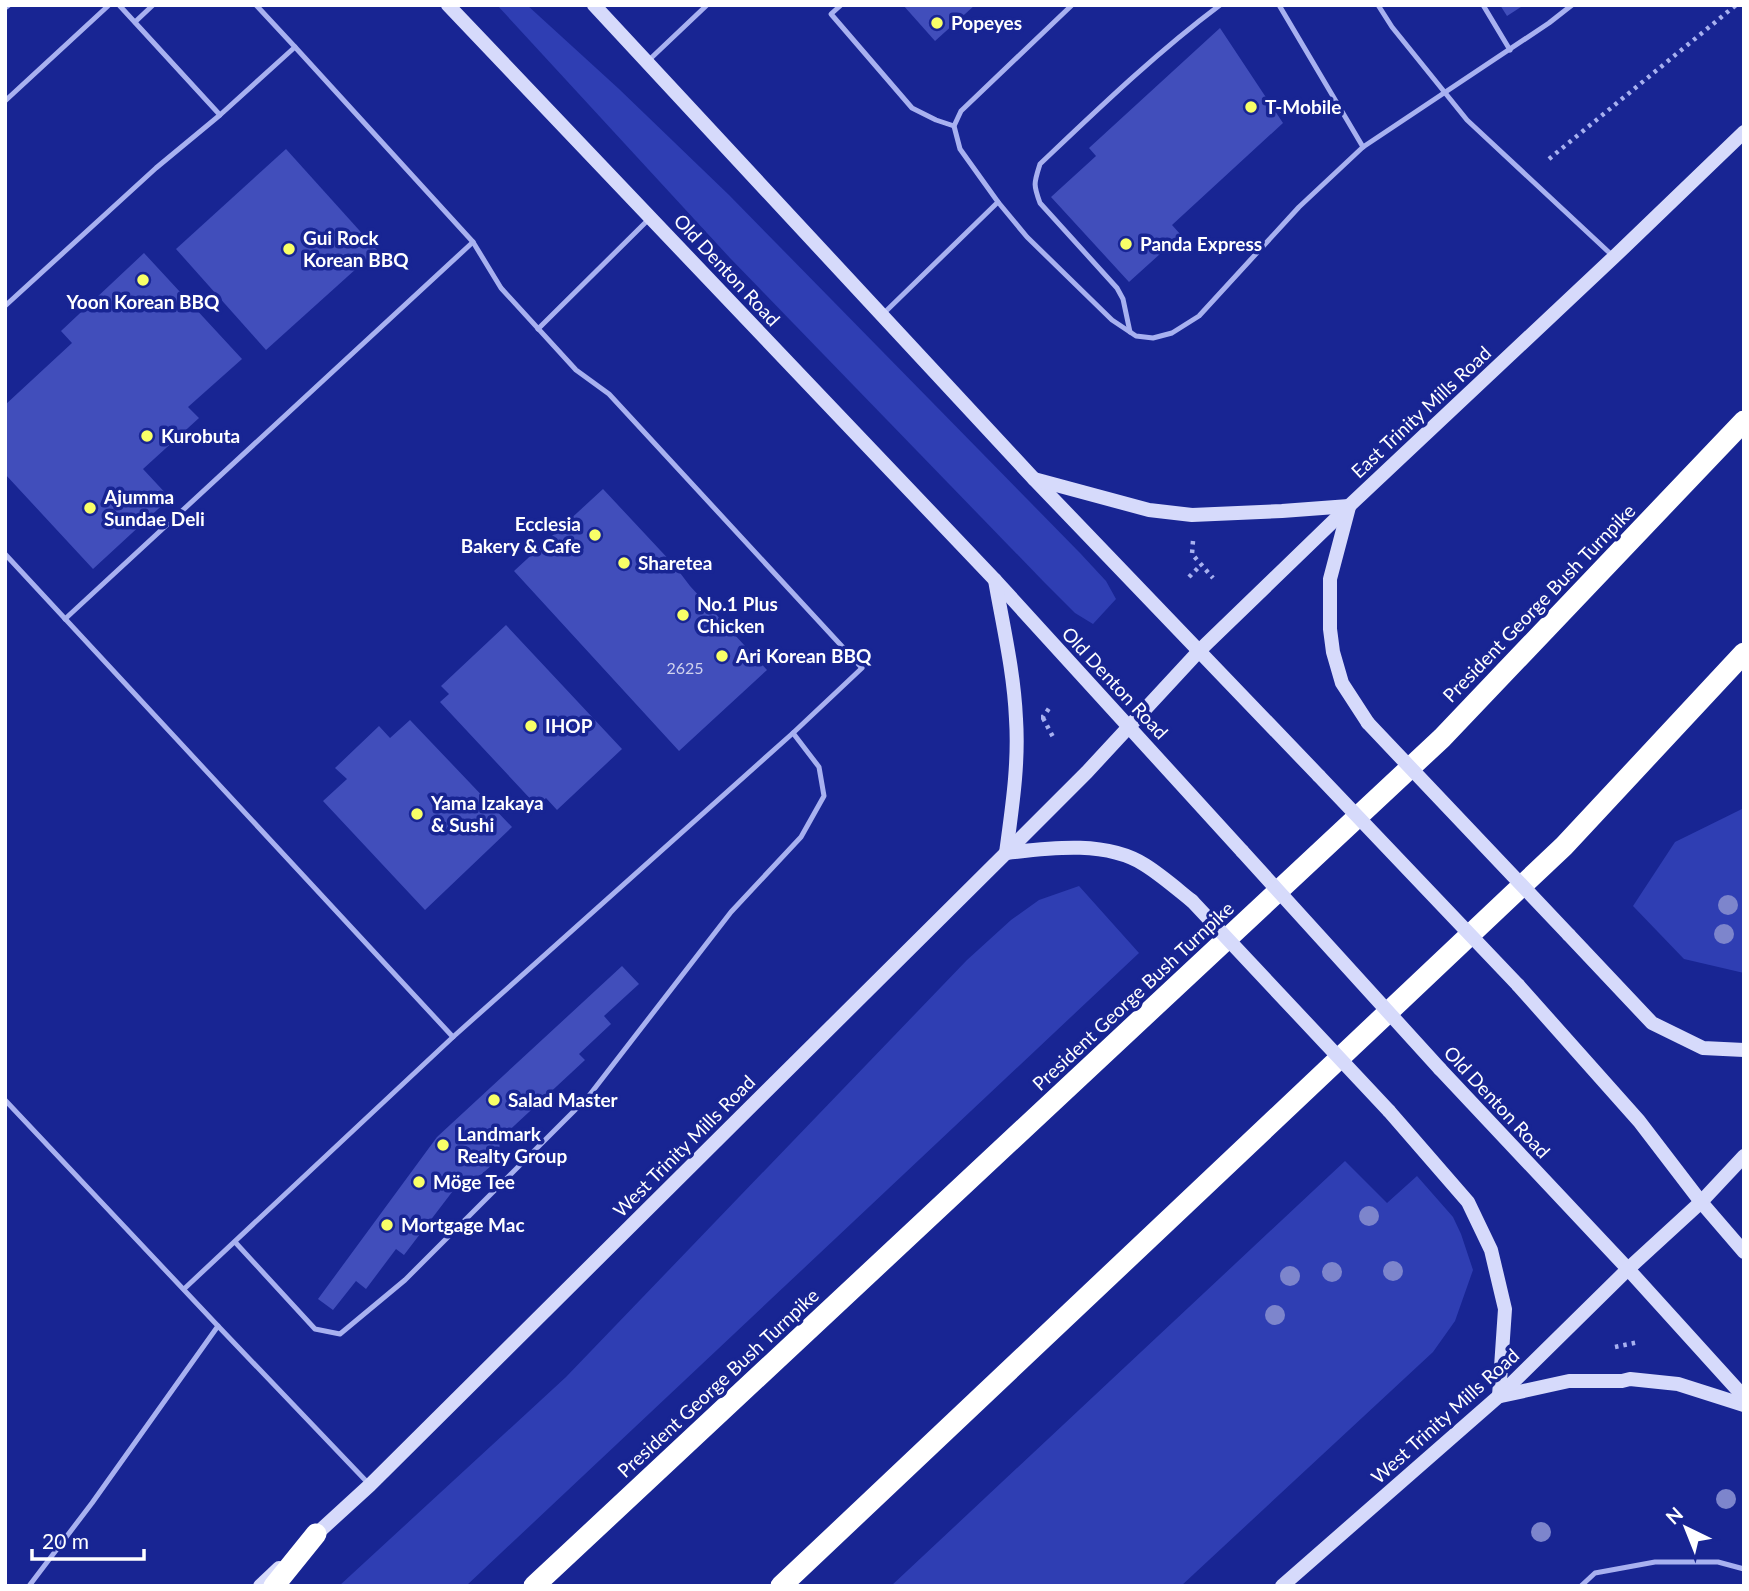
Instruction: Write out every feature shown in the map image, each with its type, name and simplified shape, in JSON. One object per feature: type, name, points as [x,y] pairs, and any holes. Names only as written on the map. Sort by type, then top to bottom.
[{"type":"highway","name":"President George Bush Turnpike","points":[[534,1586],[1442,738],[1744,421]]},
{"type":"highway","points":[[781,1586],[1564,846],[1744,653]]},
{"type":"highway","points":[[274,1586],[316,1534]]},
{"type":"main road","name":"Old Denton Road","points":[[448,5],[995,580],[1440,1069],[1629,1269],[1744,1396]]},
{"type":"main road","points":[[594,5],[1034,479],[1518,985],[1639,1121],[1744,1252]]},
{"type":"main road","name":"East Trinity Mills Road","points":[[1130,727],[1199,651],[1744,132]]},
{"type":"main road","points":[[1034,479],[1149,510],[1192,514],[1349,506],[1330,579],[1330,629],[1342,682],[1368,723],[1652,1023],[1703,1048],[1744,1050]]},
{"type":"main road","points":[[995,580],[1017,719],[1016,775],[1006,853],[1054,848],[1097,850],[1118,853],[1143,864],[1192,901],[1389,1111],[1468,1202],[1491,1250],[1505,1309],[1499,1396],[1569,1381],[1630,1379],[1678,1384],[1744,1405]]},
{"type":"main road","name":"West Trinity Mills Road","points":[[260,1586],[370,1485],[1130,727]]},
{"type":"main road","points":[[1629,1269],[1702,1202],[1744,1156]]},
{"type":"main road","name":"West Trinity Mills Road","points":[[1282,1586],[1499,1396],[1629,1269]]},
{"type":"lane","points":[[5,101],[109,5]]},
{"type":"lane","points":[[119,5],[220,115]]},
{"type":"lane","points":[[135,22],[153,5]]},
{"type":"lane","points":[[184,1289],[453,1037],[862,668],[609,394],[576,370],[538,329],[501,288],[473,242],[256,5]]},
{"type":"lane","points":[[647,62],[707,5]]},
{"type":"lane","points":[[841,5],[831,14],[912,108],[954,126]]},
{"type":"lane","points":[[1072,5],[961,111],[954,126],[960,149],[1027,237],[1112,320],[1136,336],[1153,338],[1172,333],[1199,316],[1299,207],[1363,147],[1510,50],[1572,5]]},
{"type":"lane","points":[[1130,332],[1123,299],[1117,288],[1040,202],[1034,186],[1037,173],[1040,163],[1090,116],[1220,5]]},
{"type":"lane","points":[[1279,5],[1363,147]]},
{"type":"lane","points":[[1378,5],[1392,27],[1467,120],[1614,257]]},
{"type":"lane","points":[[1483,5],[1510,50]]},
{"type":"lane","points":[[5,306],[156,168],[295,47]]},
{"type":"lane","points":[[882,315],[998,202]]},
{"type":"lane","points":[[538,329],[651,217]]},
{"type":"lane","points":[[65,619],[473,242]]},
{"type":"lane","points":[[5,554],[453,1037]]},
{"type":"lane","points":[[235,1242],[315,1329],[340,1334],[405,1280],[588,1097],[731,912],[801,837],[824,796],[820,767],[793,733]]},
{"type":"lane","points":[[5,1100],[370,1485]]},
{"type":"lane","points":[[29,1586],[92,1503],[218,1326]]},
{"type":"lane","points":[[1581,1586],[1595,1573],[1655,1562],[1717,1562],[1744,1569]]},
{"type":"path","points":[[1549,159],[1736,5]]},
{"type":"path","points":[[1193,537],[1192,554],[1213,578]]},
{"type":"path","points":[[1189,577],[1201,565]]},
{"type":"path","points":[[1043,717],[1053,737]]},
{"type":"path","points":[[1613,1340],[1615,1347],[1639,1342]]},
{"type":"shaded area","points":[[497,5],[527,5],[619,89],[729,195],[1080,553],[1106,581],[1116,599],[1093,624],[1075,613],[1044,582],[730,258]]},
{"type":"shaded area","points":[[1744,808],[1744,973],[1684,959],[1633,906],[1675,842]]},
{"type":"shaded area","points":[[1079,886],[1139,953],[466,1586],[339,1586],[566,1377],[967,960],[1011,920],[1039,900]]},
{"type":"shaded area","points":[[1345,1161],[1387,1203],[1417,1176],[1453,1217],[1461,1234],[1473,1270],[1455,1321],[1433,1352],[1181,1586],[891,1586]]},
{"type":"building","name":"Popeyes","points":[[903,5],[975,5],[935,41]]},
{"type":"building","points":[[1500,5],[1524,5],[1507,16]]},
{"type":"building","points":[[1220,28],[1283,123],[1172,225],[1181,235],[1129,282],[1051,197],[1096,156],[1089,148]]},
{"type":"building","points":[[286,149],[377,250],[266,350],[176,249]]},
{"type":"building","points":[[144,253],[242,359],[188,407],[199,418],[143,469],[170,498],[93,569],[5,474],[5,405],[72,343],[61,331]]},
{"type":"building","points":[[603,489],[767,670],[679,751],[514,571]]},
{"type":"building","name":"IHOP","points":[[506,625],[622,749],[557,810],[546,798],[537,806],[440,702],[449,694],[441,686]]},
{"type":"building","name":"Yama Izakaya & Sushi","points":[[410,720],[512,827],[425,910],[323,801],[347,779],[335,768],[379,726],[390,738]]},
{"type":"building","points":[[622,966],[639,984],[604,1016],[611,1024],[579,1054],[585,1060],[500,1139],[499,1153],[494,1163],[482,1174],[471,1179],[462,1179],[404,1255],[396,1249],[366,1289],[356,1281],[333,1310],[318,1299],[437,1137]]},
{"type":"place","name":"Popeyes","points":[[937,23]]},
{"type":"place","name":"T-Mobile","points":[[1251,107]]},
{"type":"place","name":"Panda Express","points":[[1126,244]]},
{"type":"place","name":"Gui Rock Korean BBQ","points":[[289,249]]},
{"type":"place","name":"Yoon Korean BBQ","points":[[143,280]]},
{"type":"place","name":"Kurobuta","points":[[147,436]]},
{"type":"place","name":"Ajumma Sundae Deli","points":[[90,508]]},
{"type":"place","name":"Ecclesia Bakery & Cafe","points":[[595,535]]},
{"type":"place","name":"Sharetea","points":[[624,563]]},
{"type":"place","name":"No.1 Plus Chicken","points":[[683,615]]},
{"type":"place","name":"Ari Korean BBQ","points":[[722,656]]},
{"type":"place","name":"IHOP","points":[[531,726]]},
{"type":"place","name":"Yama Izakaya & Sushi","points":[[417,814]]},
{"type":"place","name":"Salad Master","points":[[494,1100]]},
{"type":"place","name":"Landmark Realty Group","points":[[443,1145]]},
{"type":"place","name":"Möge Tee","points":[[419,1182]]},
{"type":"place","name":"Mortgage Mac","points":[[387,1225]]}]
